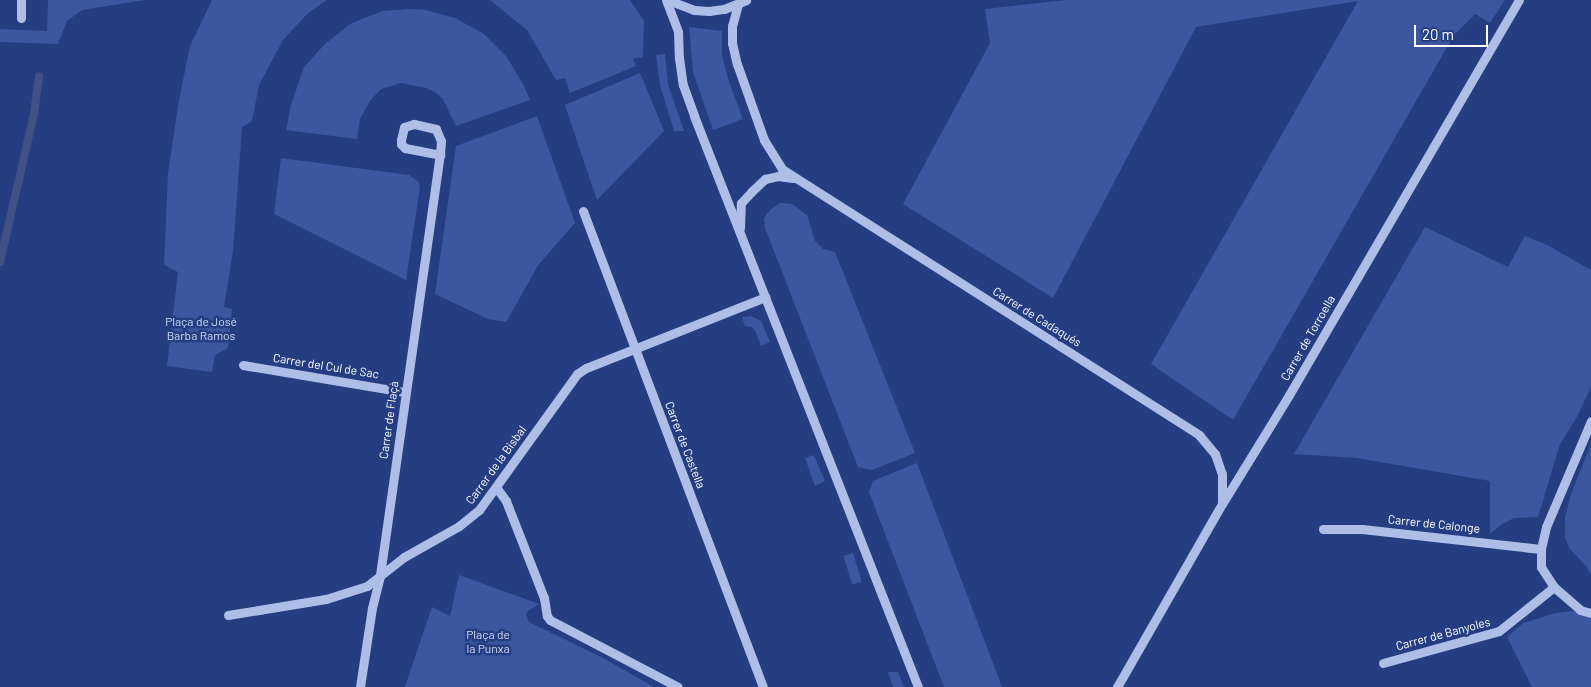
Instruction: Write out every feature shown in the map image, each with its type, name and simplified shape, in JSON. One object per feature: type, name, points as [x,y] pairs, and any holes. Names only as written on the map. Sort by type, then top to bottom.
[{"type":"street","points":[[20,0],[20,18]]},
{"type":"street","points":[[667,0],[694,10],[708,11],[742,2]]},
{"type":"street","points":[[667,0],[678,32],[678,58],[683,85],[918,687]]},
{"type":"street","name":"Carrer de Torroella","points":[[1117,687],[1222,504],[1289,395],[1519,0]]},
{"type":"street","name":"Carrer de Cadaqués","points":[[742,2],[732,26],[732,42],[737,64],[764,140],[782,169],[1199,435],[1215,454],[1222,474],[1222,504]]},
{"type":"street","name":"Carrer de Flaçà","points":[[360,687],[372,608],[380,576],[440,155],[441,141],[436,129],[414,124],[404,127],[400,140],[405,148],[440,155]]},
{"type":"street","name":"Carrer de Cadaqués","points":[[742,239],[739,222],[741,203],[752,191],[765,180],[778,176],[798,179]]},
{"type":"street","name":"Carrer de Castella","points":[[583,211],[763,687]]},
{"type":"street","name":"Carrer de la Bisbal","points":[[228,615],[326,599],[367,586],[404,557],[472,517],[486,503],[577,374],[586,368],[765,298]]},
{"type":"street","name":"Carrer del Cul de Sac","points":[[243,365],[405,392]]},
{"type":"street","points":[[1591,421],[1546,527],[1541,549],[1541,567],[1554,587],[1580,610],[1591,613]]},
{"type":"street","points":[[496,487],[506,502],[550,620],[678,687]]},
{"type":"street","name":"Carrer de Calonge","points":[[1323,529],[1362,529],[1541,549]]},
{"type":"street","name":"Carrer de Banyoles","points":[[1383,663],[1499,631],[1554,587]]},
{"type":"green space","points":[[48,0],[145,0],[82,10],[67,21],[58,44],[0,42],[0,29],[47,31]]},
{"type":"green space","name":"Plaça de José Barba Ramos","points":[[212,0],[327,0],[308,13],[283,40],[259,85],[252,121],[242,127],[233,251],[224,307],[232,309],[228,348],[215,355],[212,372],[167,366],[178,272],[164,265],[168,173],[179,100],[190,46]]},
{"type":"green space","points":[[490,0],[630,0],[644,21],[643,57],[633,59],[636,66],[570,93],[565,78],[556,80],[527,30]]},
{"type":"green space","points":[[1066,0],[1505,0],[1490,23],[1475,14],[1454,35],[1233,420],[1151,364],[1358,1],[1196,27],[1053,298],[903,204],[990,43],[985,9]]},
{"type":"green space","points":[[426,10],[455,18],[484,34],[506,56],[522,82],[530,100],[456,126],[443,99],[435,92],[426,88],[401,83],[381,89],[370,101],[360,119],[357,139],[286,130],[291,105],[304,67],[325,44],[350,24],[383,11]]},
{"type":"green space","points":[[689,27],[722,31],[722,55],[729,82],[743,119],[713,130],[693,72]]},
{"type":"green space","points":[[665,54],[668,84],[684,131],[674,131],[660,85],[656,55]]},
{"type":"green space","points":[[640,73],[664,131],[597,200],[565,105]]},
{"type":"green space","points":[[537,116],[575,223],[539,264],[506,322],[488,319],[435,294],[456,146]]},
{"type":"green space","points":[[281,158],[409,175],[419,182],[420,187],[406,280],[274,214]]},
{"type":"green space","points":[[780,203],[792,204],[807,215],[815,241],[823,249],[835,252],[915,453],[872,470],[858,467],[765,228],[764,218],[770,210]]},
{"type":"green space","points":[[1425,227],[1508,267],[1525,236],[1547,245],[1591,270],[1591,387],[1577,417],[1560,444],[1538,517],[1514,518],[1502,524],[1490,534],[1490,481],[1357,458],[1294,454]]},
{"type":"green space","points":[[751,316],[761,321],[770,342],[761,346],[755,330],[752,327],[745,326],[742,317]]},
{"type":"green space","points":[[1591,444],[1591,575],[1587,567],[1569,548],[1565,537],[1565,518],[1571,494]]},
{"type":"green space","points":[[814,455],[825,481],[815,486],[805,458]]},
{"type":"green space","points":[[917,463],[1002,687],[944,687],[869,492],[873,481]]},
{"type":"green space","points":[[853,553],[862,582],[852,585],[843,556]]},
{"type":"green space","name":"Plaça de la Punxa","points":[[459,575],[539,604],[528,611],[526,615],[529,622],[603,658],[654,687],[405,687],[432,607],[450,616]]},
{"type":"green space","points":[[1580,610],[1591,613],[1591,687],[1532,687],[1507,637],[1523,623],[1556,613]]},
{"type":"green space","points":[[888,672],[898,672],[904,687],[893,687]]},
{"type":"waterway","points":[[0,262],[34,113],[39,76]]}]
